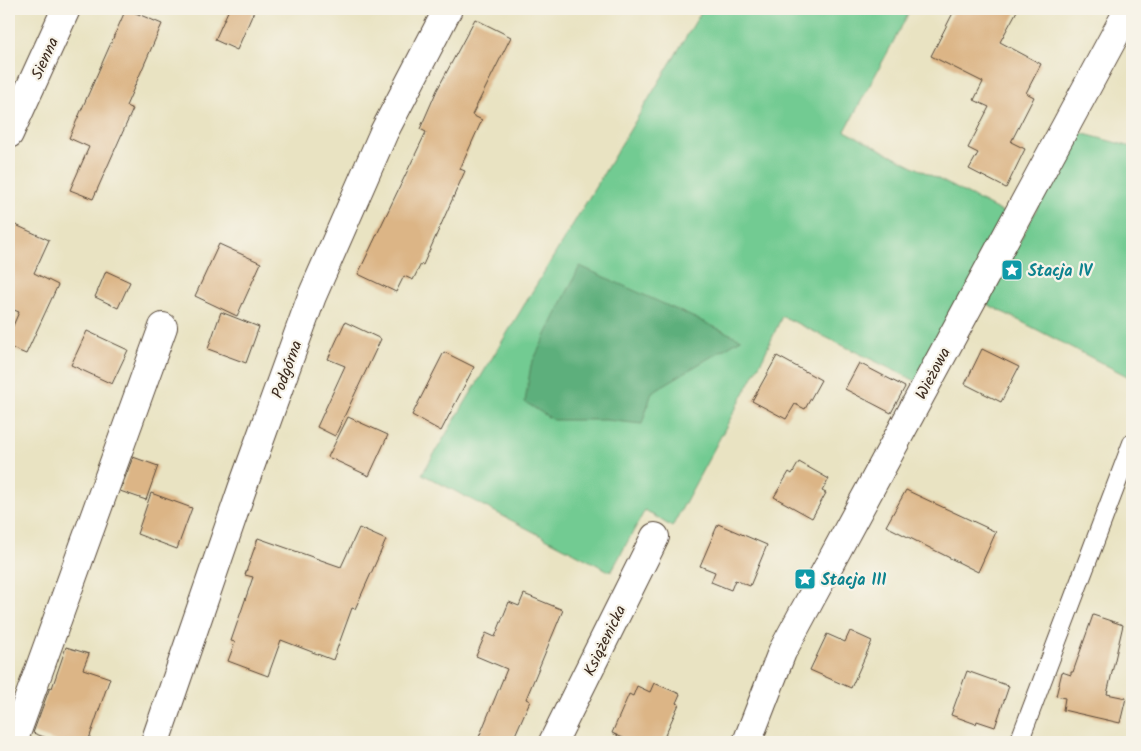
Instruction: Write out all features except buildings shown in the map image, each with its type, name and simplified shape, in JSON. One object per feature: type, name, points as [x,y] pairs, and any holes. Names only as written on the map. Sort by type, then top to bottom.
[{"type":"street","name":"Sienna","points":[[9,134],[66,9]]},
{"type":"street","name":"Podgórna","points":[[155,742],[242,489],[312,296],[384,132],[448,9]]},
{"type":"street","name":"Wieżowa","points":[[747,742],[782,652],[1129,9]]},
{"type":"street","points":[[13,742],[164,327]]},
{"type":"street","name":"Książenicka","points":[[554,742],[655,537]]},
{"type":"lane","points":[[1019,742],[1132,444]]},
{"type":"green space","points":[[703,9],[911,9],[845,131],[1010,216],[920,383],[782,316],[763,358],[672,527],[645,510],[611,572],[422,474]]},
{"type":"green space","points":[[1077,132],[1132,147],[1131,378],[987,304]]},
{"type":"green space","points":[[580,266],[741,339],[652,392],[642,424],[606,420],[553,420],[525,402],[531,365]]},
{"type":"place","name":"Stacja IV","points":[[1012,270]]},
{"type":"place","name":"Stacja III","points":[[805,579]]}]
